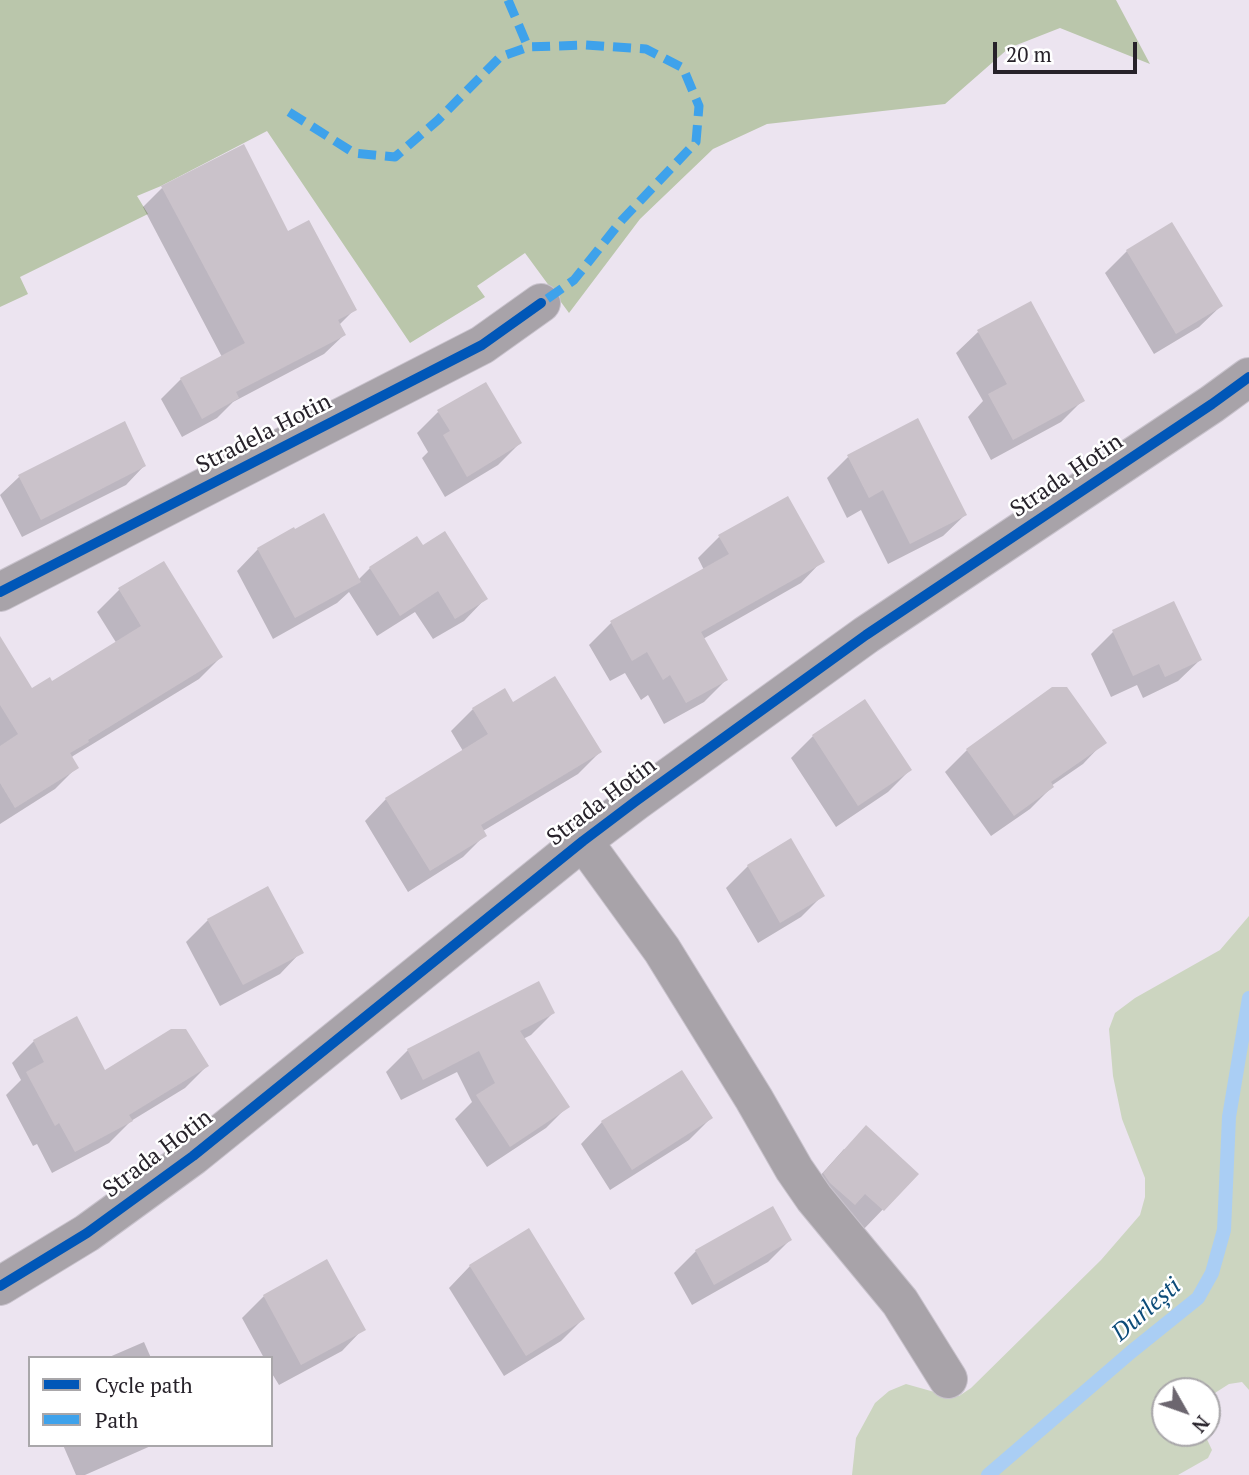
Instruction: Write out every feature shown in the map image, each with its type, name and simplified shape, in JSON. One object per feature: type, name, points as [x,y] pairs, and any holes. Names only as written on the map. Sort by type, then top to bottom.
[{"type":"street","name":"Stradela Hotin","points":[[0,592],[482,345],[541,303]]},
{"type":"street","name":"Strada Hotin","points":[[0,1286],[87,1233],[193,1156],[583,841],[866,635],[1249,377]]},
{"type":"street","name":"Strada Hotin","points":[[583,841],[662,950],[794,1169],[814,1198],[900,1302],[948,1379]]},
{"type":"green space","points":[[0,0],[1116,0],[1150,64],[1060,28],[1009,48],[945,104],[767,124],[713,149],[640,219],[569,313],[525,253],[477,286],[485,297],[410,343],[267,131],[137,196],[148,214],[20,277],[28,294],[0,307]]},
{"type":"green space","points":[[1249,916],[1249,1390],[1242,1382],[1229,1384],[1221,1389],[1221,1377],[1151,1377],[1151,1447],[1211,1447],[1208,1458],[1178,1475],[852,1475],[856,1438],[875,1403],[889,1391],[906,1384],[959,1396],[971,1388],[1101,1260],[1140,1215],[1145,1197],[1145,1178],[1122,1119],[1113,1076],[1109,1029],[1115,1013],[1135,998],[1220,950]]},
{"type":"building","points":[[244,144],[288,231],[309,220],[357,310],[338,320],[346,335],[236,392],[239,398],[202,419],[180,378],[245,343],[161,186]]},
{"type":"building","points":[[1172,222],[1223,306],[1176,334],[1126,250]]},
{"type":"building","points":[[1031,301],[1085,401],[1013,440],[988,394],[1007,384],[977,330]]},
{"type":"building","points":[[486,382],[522,443],[467,477],[443,435],[450,431],[437,410]]},
{"type":"building","points":[[918,418],[967,515],[910,544],[883,490],[869,498],[847,455]]},
{"type":"building","points":[[125,421],[146,466],[41,520],[18,475]]},
{"type":"building","points":[[788,496],[825,562],[701,632],[728,680],[686,703],[670,675],[663,680],[647,652],[632,661],[610,621],[729,554],[718,535]]},
{"type":"building","points":[[324,513],[361,582],[295,618],[257,548]]},
{"type":"building","points":[[445,531],[488,599],[455,619],[438,591],[400,616],[369,567],[417,536],[423,545]]},
{"type":"building","points":[[164,561],[223,657],[70,753],[79,768],[15,808],[0,783],[0,746],[18,734],[0,705],[0,636],[32,688],[50,677],[52,681],[141,626],[118,588]]},
{"type":"building","points":[[1174,601],[1202,660],[1165,677],[1159,664],[1133,676],[1112,630]]},
{"type":"building","points":[[555,676],[602,752],[481,825],[487,836],[430,871],[385,798],[488,734],[472,708],[505,688],[513,702]]},
{"type":"building","points":[[1052,687],[1067,687],[1107,743],[1051,782],[1054,787],[1014,816],[966,749]]},
{"type":"building","points":[[865,699],[912,770],[858,806],[812,735]]},
{"type":"building","points":[[791,838],[825,896],[780,923],[747,865]]},
{"type":"building","points":[[268,886],[304,953],[243,985],[207,919]]},
{"type":"building","points":[[539,981],[555,1013],[520,1031],[570,1107],[510,1147],[476,1095],[495,1083],[479,1051],[423,1080],[407,1049]]},
{"type":"building","points":[[77,1016],[105,1070],[171,1029],[186,1029],[209,1066],[129,1115],[133,1121],[75,1152],[59,1123],[55,1126],[26,1072],[44,1062],[33,1040]]},
{"type":"building","points":[[682,1070],[713,1118],[632,1170],[601,1121]]},
{"type":"building","points":[[866,1125],[919,1174],[884,1211],[865,1194],[855,1205],[830,1183],[823,1173]]},
{"type":"building","points":[[773,1206],[792,1240],[714,1285],[695,1250]]},
{"type":"building","points":[[529,1228],[585,1319],[526,1356],[469,1265]]},
{"type":"building","points":[[327,1259],[366,1330],[301,1365],[263,1295]]},
{"type":"waterway","name":"Durlești","points":[[988,1475],[1198,1298],[1212,1273],[1224,1230],[1229,1117],[1249,998]]},
{"type":"marked path","points":[[508,0],[528,47]]},
{"type":"marked path","points":[[289,112],[354,153],[395,157],[438,120],[500,57],[528,47],[586,45],[646,49],[683,68],[699,106],[696,142],[622,220],[574,280],[537,306]]},
{"type":"cycle path","points":[[0,592],[482,345],[541,303]]},
{"type":"cycle path","points":[[0,1286],[87,1233],[193,1156],[636,801],[866,635],[1249,377]]}]
